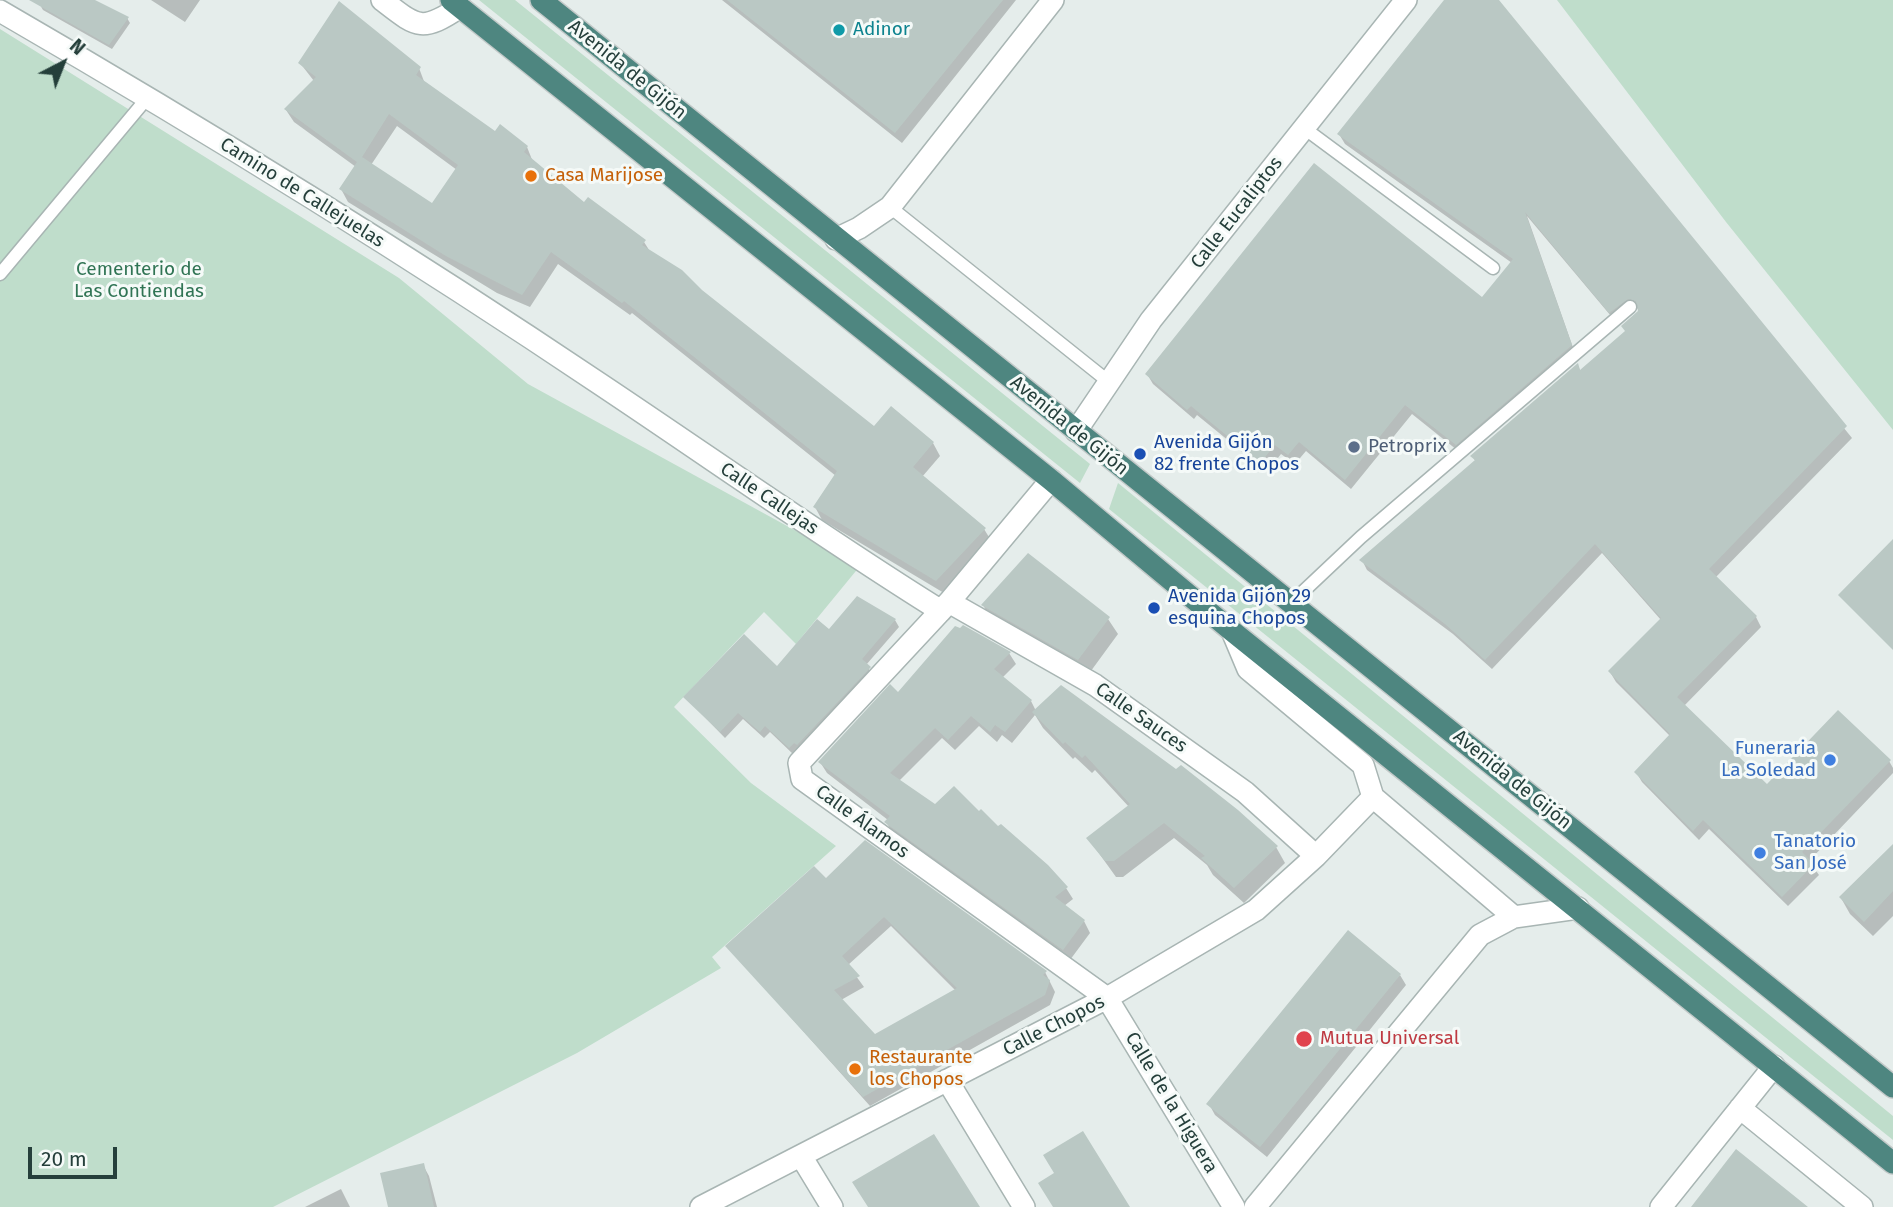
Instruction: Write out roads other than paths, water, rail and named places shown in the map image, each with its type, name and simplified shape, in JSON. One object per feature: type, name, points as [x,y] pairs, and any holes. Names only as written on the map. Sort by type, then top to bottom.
[{"type":"highway","name":"Avenida de Gijón","points":[[541,0],[1893,1087]]},
{"type":"highway","points":[[455,3],[1051,480],[1232,631],[1893,1163]]},
{"type":"street","points":[[382,0],[412,23],[434,24],[455,3]]},
{"type":"street","points":[[836,239],[859,228],[890,206],[1053,0]]},
{"type":"street","name":"Calle Eucaliptos","points":[[1076,431],[1151,320],[1406,0]]},
{"type":"street","name":"Camino de Callejuelas","points":[[0,11],[148,97],[599,383]]},
{"type":"street","name":"Calle Callejas","points":[[599,383],[847,553],[945,607]]},
{"type":"street","name":"Calle Álamos","points":[[1051,480],[945,607],[799,763],[802,779],[1107,998]]},
{"type":"street","name":"Calle Sauces","points":[[945,607],[1095,685],[1245,792],[1316,856]]},
{"type":"street","points":[[1232,631],[1248,669],[1363,765],[1373,797],[1514,916]]},
{"type":"street","name":"Calle Chopos","points":[[701,1207],[1107,998],[1256,910],[1316,856],[1373,797]]},
{"type":"street","points":[[1255,1207],[1480,935],[1514,916],[1578,908]]},
{"type":"street","name":"Calle de la Higuera","points":[[1107,998],[1234,1207]]},
{"type":"street","points":[[1661,1207],[1774,1066]]},
{"type":"street","points":[[947,1080],[1024,1207]]},
{"type":"street","points":[[1740,1108],[1862,1207]]},
{"type":"street","points":[[801,1156],[832,1207]]},
{"type":"lane","points":[[0,274],[148,97]]},
{"type":"lane","points":[[1304,128],[1493,268]]},
{"type":"lane","points":[[890,206],[1109,382]]},
{"type":"lane","points":[[1291,603],[1361,537],[1630,307]]},
{"type":"place","name":"Adinor","points":[[839,30]]},
{"type":"place","name":"Casa Marijose","points":[[531,176]]},
{"type":"place","name":"Petroprix","points":[[1354,447]]},
{"type":"place","name":"Avenida Gijón 82 frente Chopos","points":[[1140,454]]},
{"type":"place","name":"Avenida Gijón 29 esquina Chopos","points":[[1154,608]]},
{"type":"place","name":"Funeraria La Soledad","points":[[1830,760]]},
{"type":"place","name":"Tanatorio San José","points":[[1760,853]]},
{"type":"place","name":"Mutua Universal","points":[[1304,1039]]},
{"type":"place","name":"Restaurante los Chopos","points":[[855,1069]]},
{"type":"park label","name":"Cementerio de Las Contiendas","points":[[139,281]]}]
